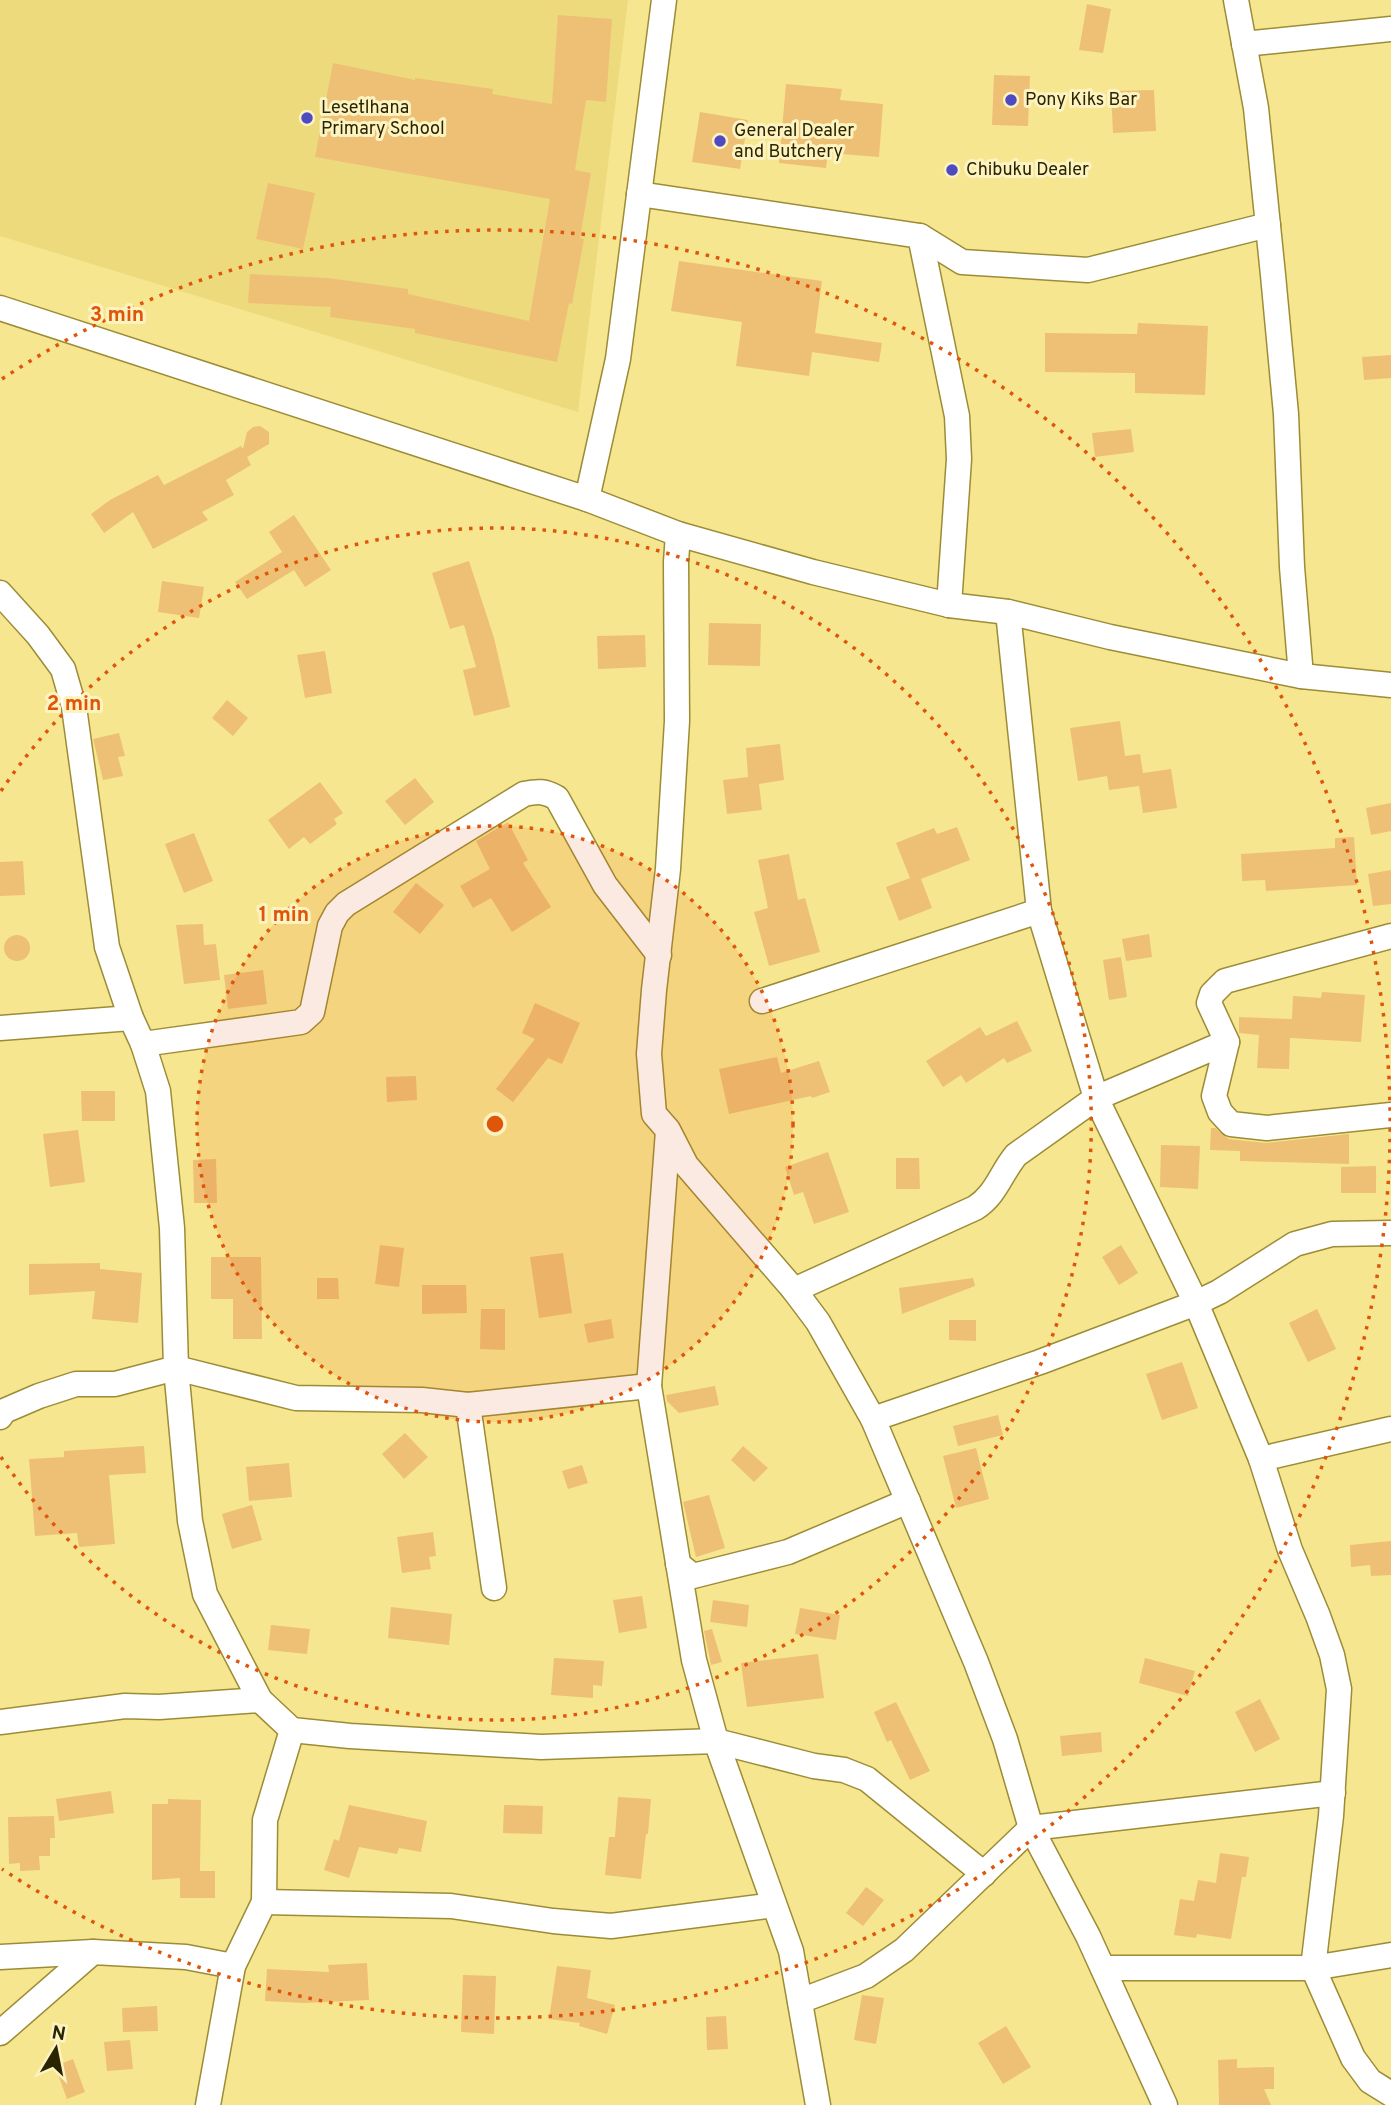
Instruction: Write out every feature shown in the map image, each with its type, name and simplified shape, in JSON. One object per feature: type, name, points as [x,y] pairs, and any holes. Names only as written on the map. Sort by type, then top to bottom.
[{"type":"street","points":[[587,499],[618,359],[664,0]]},
{"type":"street","points":[[1236,0],[1256,107],[1268,225],[1286,414],[1292,567],[1301,676]]},
{"type":"street","points":[[1244,44],[1391,29]]},
{"type":"street","points":[[639,194],[920,236],[962,262],[1087,270],[1268,225]]},
{"type":"street","points":[[920,236],[957,416],[959,458],[949,604]]},
{"type":"street","points":[[0,308],[587,499],[678,534],[813,572],[949,604],[1008,612],[1110,637],[1301,676],[1391,685]]},
{"type":"street","points":[[678,534],[677,721],[668,870],[649,1054],[654,1114],[668,1130],[686,1165],[794,1290],[817,1322],[873,1419],[976,1662],[1005,1739],[1031,1828],[1103,1968],[1165,2105]]},
{"type":"street","points":[[0,593],[38,635],[63,669],[74,707],[107,947],[158,1091],[172,1228],[176,1368],[190,1521],[205,1594],[260,1700],[292,1730],[541,1747],[716,1741],[814,1766],[844,1770],[867,1779],[984,1874]]},
{"type":"street","points":[[1008,612],[1039,911],[1096,1098],[1196,1303],[1261,1460],[1290,1550],[1332,1655],[1339,1689],[1333,1793],[1313,1968],[1353,2058],[1370,2081],[1391,2095]]},
{"type":"street","points":[[143,1044],[301,1022],[312,1013],[330,926],[346,904],[524,794],[536,791],[549,793],[557,798],[605,885],[659,956]]},
{"type":"street","points":[[762,1001],[1039,911]]},
{"type":"street","points":[[1391,936],[1225,981],[1212,994],[1209,1003],[1227,1042],[1214,1096],[1220,1112],[1231,1124],[1267,1128],[1391,1115]]},
{"type":"street","points":[[0,1028],[131,1018]]},
{"type":"street","points":[[794,1290],[975,1208],[987,1200],[1016,1154],[1096,1098],[1227,1042]]},
{"type":"street","points":[[668,1130],[649,1385],[694,1660],[716,1741],[791,1951],[818,2105]]},
{"type":"street","points":[[873,1419],[1040,1362],[1196,1303],[1219,1292],[1295,1244],[1332,1234],[1391,1233]]},
{"type":"street","points":[[0,1417],[4,1411],[76,1384],[115,1384],[176,1368],[296,1398],[422,1399],[468,1405],[649,1385]]},
{"type":"street","points":[[468,1405],[494,1588]]},
{"type":"street","points":[[1261,1460],[1391,1429]]},
{"type":"street","points":[[678,1564],[693,1576],[788,1552],[908,1501]]},
{"type":"street","points":[[0,1722],[125,1706],[159,1707],[260,1700]]},
{"type":"street","points":[[208,2105],[233,1966],[264,1902],[265,1820],[292,1730]]},
{"type":"street","points":[[800,2001],[866,1976],[904,1950],[1031,1828],[1333,1793]]},
{"type":"street","points":[[264,1902],[450,1906],[553,1921],[611,1926],[774,1905]]},
{"type":"street","points":[[0,1957],[93,1952],[186,1957],[233,1966]]},
{"type":"street","points":[[0,2033],[93,1952]]},
{"type":"street","points":[[1103,1968],[1313,1968],[1391,1955]]},
{"type":"shaded area","name":"Lesetlhana Primary School","points":[[0,0],[628,0],[578,412],[0,236]]},
{"type":"building","points":[[1087,4],[1111,9],[1103,53],[1079,50]]},
{"type":"building","points":[[558,15],[612,19],[606,102],[586,100],[575,170],[591,173],[580,238],[584,239],[572,304],[569,303],[557,362],[415,333],[415,329],[330,317],[331,307],[248,303],[250,274],[328,278],[408,289],[408,294],[529,321],[550,199],[315,157],[333,63],[415,80],[493,89],[492,94],[552,104]]},
{"type":"building","name":"Pony Kiks Bar","points":[[994,75],[1030,76],[1028,126],[992,125]]},
{"type":"building","points":[[786,84],[842,89],[840,100],[883,104],[879,157],[828,153],[826,168],[779,163]]},
{"type":"building","points":[[1154,90],[1156,131],[1113,133],[1111,91]]},
{"type":"building","name":"General Dealer and Butchery","points":[[700,112],[748,120],[740,169],[692,162]]},
{"type":"building","points":[[268,183],[315,193],[303,249],[256,239]]},
{"type":"building","points":[[679,261],[822,281],[815,333],[882,343],[879,362],[812,352],[809,376],[736,366],[742,322],[671,311]]},
{"type":"building","points":[[1138,323],[1208,326],[1205,395],[1135,393],[1135,373],[1045,372],[1045,333],[1137,334]]},
{"type":"building","points":[[1391,355],[1391,378],[1364,380],[1362,357]]},
{"type":"building","points":[[260,426],[269,432],[269,444],[247,457],[251,465],[226,480],[234,495],[202,512],[208,520],[153,549],[133,512],[104,533],[91,514],[110,500],[158,475],[164,485],[241,446],[243,449],[247,432]]},
{"type":"building","points":[[1131,429],[1134,452],[1095,457],[1092,433]]},
{"type":"building","points":[[294,515],[331,570],[305,587],[294,570],[247,599],[235,582],[282,552],[269,532]]},
{"type":"building","points":[[469,561],[494,638],[510,707],[474,716],[463,670],[476,667],[464,625],[450,629],[432,573]]},
{"type":"building","points":[[162,581],[204,587],[199,618],[158,612]]},
{"type":"building","points":[[709,623],[761,624],[760,666],[708,665]]},
{"type":"building","points":[[645,635],[646,667],[598,669],[597,636]]},
{"type":"building","points":[[325,651],[332,693],[305,698],[297,655]]},
{"type":"building","points":[[227,700],[248,718],[233,736],[212,718]]},
{"type":"building","points":[[1120,721],[1125,756],[1140,754],[1143,773],[1171,769],[1177,808],[1143,813],[1139,786],[1109,790],[1107,776],[1078,781],[1070,728]]},
{"type":"building","points":[[119,733],[125,756],[118,757],[123,776],[103,780],[93,739]]},
{"type":"building","points":[[780,744],[784,780],[759,784],[762,810],[727,814],[723,780],[748,777],[746,748]]},
{"type":"building","points":[[415,778],[434,802],[405,825],[385,801]]},
{"type":"building","points":[[320,782],[343,813],[334,819],[337,824],[310,844],[304,837],[289,849],[268,820]]},
{"type":"building","points":[[1391,803],[1391,831],[1371,835],[1366,808]]},
{"type":"building","points":[[508,822],[528,860],[523,863],[551,907],[512,932],[491,898],[473,908],[460,886],[490,869],[476,841]]},
{"type":"building","points":[[957,827],[970,860],[921,879],[932,908],[899,921],[886,887],[910,878],[896,843],[934,828],[937,834]]},
{"type":"building","points":[[194,833],[213,881],[184,893],[165,844]]},
{"type":"building","points":[[1354,837],[1357,885],[1266,891],[1265,880],[1242,881],[1241,854],[1335,848],[1335,838]]},
{"type":"building","points":[[789,854],[798,900],[805,898],[820,952],[769,966],[754,912],[768,908],[758,860]]},
{"type":"building","points":[[23,861],[25,895],[0,896],[0,862]]},
{"type":"building","points":[[1391,870],[1391,904],[1373,906],[1368,874]]},
{"type":"building","points":[[416,883],[444,905],[420,934],[393,912]]},
{"type":"building","points":[[203,924],[204,945],[216,944],[220,980],[184,984],[176,925]]},
{"type":"building","points":[[1149,934],[1152,957],[1126,961],[1122,939]]},
{"type":"building","points":[[17,935],[26,939],[30,948],[26,957],[17,961],[8,957],[4,948],[8,939]]},
{"type":"building","points":[[1121,957],[1127,997],[1109,1000],[1103,960]]},
{"type":"building","points":[[263,970],[267,1004],[228,1009],[224,975]]},
{"type":"building","points":[[1322,992],[1365,995],[1361,1042],[1290,1038],[1289,1069],[1257,1068],[1259,1035],[1239,1033],[1239,1017],[1292,1019],[1293,996],[1321,998]]},
{"type":"building","points":[[535,1003],[580,1023],[562,1064],[548,1058],[513,1102],[496,1089],[535,1039],[522,1033]]},
{"type":"building","points":[[1017,1021],[1032,1051],[1007,1063],[1004,1058],[966,1083],[961,1075],[943,1087],[926,1061],[980,1027],[986,1036]]},
{"type":"building","points":[[777,1057],[781,1073],[819,1061],[830,1092],[729,1114],[719,1069]]},
{"type":"building","points":[[416,1076],[417,1100],[387,1102],[386,1077]]},
{"type":"building","points":[[81,1091],[115,1091],[115,1121],[82,1121]]},
{"type":"building","points":[[1211,1128],[1229,1139],[1266,1143],[1349,1134],[1349,1164],[1240,1161],[1240,1151],[1210,1150]]},
{"type":"building","points":[[78,1130],[85,1182],[50,1187],[43,1134]]},
{"type":"building","points":[[1161,1145],[1200,1146],[1198,1189],[1160,1187]]},
{"type":"building","points":[[828,1152],[849,1212],[814,1224],[803,1192],[794,1195],[785,1167]]},
{"type":"building","points":[[896,1158],[919,1158],[920,1189],[896,1189]]},
{"type":"building","points":[[216,1159],[217,1203],[194,1203],[193,1160]]},
{"type":"building","points":[[1376,1166],[1376,1193],[1341,1193],[1341,1167]]},
{"type":"building","points":[[380,1245],[404,1248],[399,1287],[375,1284]]},
{"type":"building","points":[[1121,1245],[1138,1273],[1119,1285],[1102,1257]]},
{"type":"building","points":[[563,1253],[572,1313],[539,1318],[530,1257]]},
{"type":"building","points":[[211,1257],[261,1257],[262,1339],[233,1339],[233,1299],[211,1299]]},
{"type":"building","points":[[100,1263],[100,1269],[142,1273],[138,1323],[92,1319],[95,1291],[29,1295],[29,1264]]},
{"type":"building","points":[[317,1278],[338,1278],[339,1299],[317,1299]]},
{"type":"building","points":[[973,1278],[975,1286],[902,1314],[899,1288]]},
{"type":"building","points":[[422,1285],[466,1285],[467,1313],[422,1314]]},
{"type":"building","points":[[481,1309],[505,1309],[505,1350],[480,1349]]},
{"type":"building","points":[[1317,1309],[1336,1349],[1308,1362],[1289,1323]]},
{"type":"building","points":[[611,1319],[614,1338],[588,1343],[584,1324]]},
{"type":"building","points":[[949,1320],[976,1320],[976,1341],[949,1340]]},
{"type":"building","points":[[1182,1362],[1198,1408],[1162,1420],[1146,1374]]},
{"type":"building","points":[[715,1386],[719,1405],[679,1413],[667,1401],[666,1395]]},
{"type":"building","points":[[998,1415],[1003,1435],[958,1446],[953,1426]]},
{"type":"building","points":[[405,1433],[428,1457],[404,1479],[382,1454]]},
{"type":"building","points":[[144,1446],[146,1473],[109,1475],[115,1544],[79,1547],[77,1533],[35,1536],[29,1459],[64,1457],[64,1451]]},
{"type":"building","points":[[743,1446],[768,1468],[754,1482],[731,1460]]},
{"type":"building","points":[[976,1448],[989,1499],[956,1508],[943,1456]]},
{"type":"building","points":[[289,1463],[292,1497],[249,1501],[246,1467]]},
{"type":"building","points":[[582,1465],[588,1483],[568,1489],[562,1471]]},
{"type":"building","points":[[709,1495],[725,1548],[696,1557],[683,1502]]},
{"type":"building","points":[[252,1505],[262,1540],[232,1549],[222,1514]]},
{"type":"building","points":[[433,1532],[436,1556],[429,1557],[431,1569],[402,1573],[397,1537]]},
{"type":"building","points":[[1391,1541],[1391,1575],[1371,1576],[1370,1565],[1351,1567],[1350,1545]]},
{"type":"building","points":[[642,1596],[647,1628],[619,1633],[613,1600]]},
{"type":"building","points":[[713,1600],[749,1605],[747,1627],[710,1622]]},
{"type":"building","points":[[391,1607],[452,1614],[449,1645],[388,1638]]},
{"type":"building","points":[[800,1608],[840,1615],[836,1640],[795,1634]]},
{"type":"building","points":[[271,1625],[310,1629],[307,1654],[268,1650]]},
{"type":"building","points":[[712,1629],[722,1662],[711,1665],[704,1631]]},
{"type":"building","points":[[818,1654],[824,1698],[747,1707],[741,1663]]},
{"type":"building","points":[[554,1658],[604,1661],[602,1686],[593,1685],[593,1698],[551,1695]]},
{"type":"building","points":[[1145,1658],[1195,1671],[1188,1696],[1139,1683]]},
{"type":"building","points":[[1260,1699],[1280,1739],[1255,1752],[1235,1712]]},
{"type":"building","points":[[896,1702],[930,1771],[910,1780],[891,1740],[887,1742],[874,1712]]},
{"type":"building","points":[[1101,1732],[1102,1752],[1062,1756],[1060,1736]]},
{"type":"building","points":[[111,1791],[114,1813],[59,1821],[56,1799]]},
{"type":"building","points":[[618,1797],[651,1799],[641,1879],[605,1875],[609,1837],[615,1837]]},
{"type":"building","points":[[168,1799],[201,1800],[200,1871],[215,1871],[215,1898],[180,1898],[180,1878],[152,1880],[152,1804],[168,1804]]},
{"type":"building","points":[[349,1805],[427,1821],[421,1852],[399,1848],[397,1854],[359,1847],[349,1878],[324,1870],[334,1839],[339,1841]]},
{"type":"building","points":[[504,1805],[543,1806],[542,1834],[503,1833]]},
{"type":"building","points":[[54,1816],[55,1838],[50,1838],[50,1856],[39,1856],[40,1870],[20,1871],[20,1863],[9,1864],[8,1817]]},
{"type":"building","points":[[1220,1853],[1249,1857],[1246,1877],[1242,1877],[1231,1939],[1197,1934],[1196,1938],[1174,1935],[1180,1899],[1194,1901],[1198,1880],[1216,1883]]},
{"type":"building","points":[[866,1887],[884,1900],[863,1926],[846,1913]]},
{"type":"building","points":[[367,1963],[369,2000],[304,2003],[265,2001],[267,1969],[329,1972],[328,1965]]},
{"type":"building","points":[[557,1966],[591,1970],[587,1998],[615,2005],[607,2034],[579,2026],[580,2023],[549,2019]]},
{"type":"building","points":[[463,1975],[496,1976],[494,2034],[461,2032]]},
{"type":"building","points":[[862,1995],[884,1998],[876,2044],[854,2040]]},
{"type":"building","points":[[157,2006],[158,2031],[123,2032],[122,2008]]},
{"type":"building","points":[[726,2016],[728,2049],[707,2050],[706,2017]]},
{"type":"building","points":[[1006,2026],[1031,2067],[1003,2084],[978,2043]]},
{"type":"building","points":[[130,2040],[133,2069],[107,2071],[104,2042]]},
{"type":"building","points":[[73,2059],[85,2092],[67,2099],[55,2066]]},
{"type":"building","points":[[1237,2059],[1237,2068],[1274,2067],[1274,2089],[1264,2089],[1271,2105],[1219,2105],[1218,2060]]},
{"type":"place","name":"Pony Kiks Bar","points":[[1011,100]]},
{"type":"place","name":"Lesetlhana Primary School","points":[[307,118]]},
{"type":"place","name":"General Dealer and Butchery","points":[[720,141]]},
{"type":"place","name":"Chibuku Dealer","points":[[952,170]]}]
